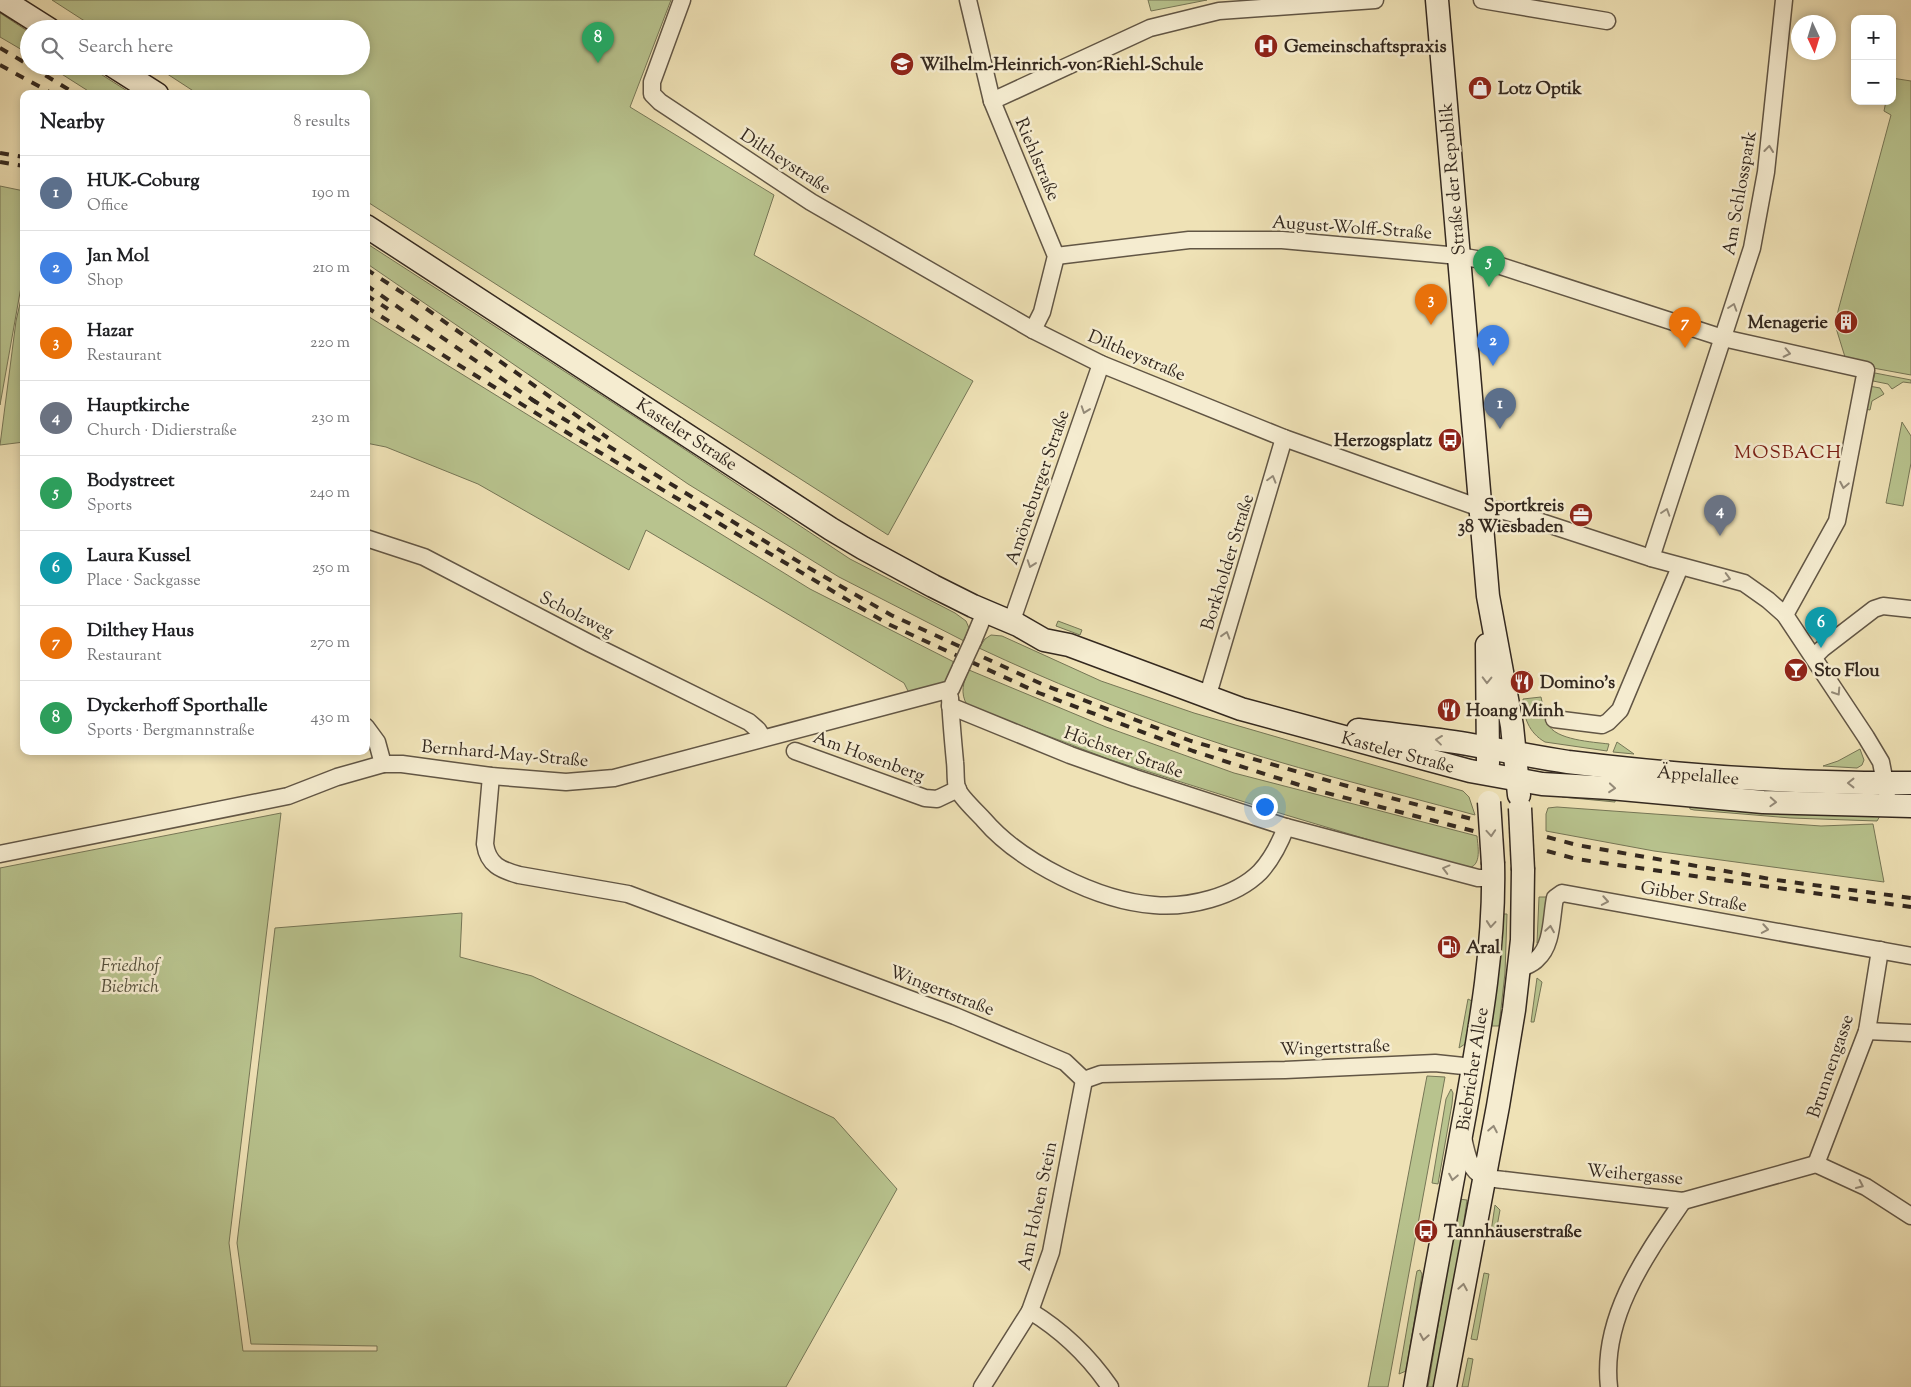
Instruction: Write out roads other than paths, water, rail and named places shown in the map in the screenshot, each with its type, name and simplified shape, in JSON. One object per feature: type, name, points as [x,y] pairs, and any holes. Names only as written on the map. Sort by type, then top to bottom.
[{"type":"main road","points":[[3,0],[35,20]]},
{"type":"main road","name":"Straße der Republik","points":[[1437,0],[1488,596],[1516,754]]},
{"type":"main road","points":[[127,75],[151,90]]},
{"type":"main road","name":"Kasteler Straße","points":[[370,229],[831,529],[933,586],[985,612],[1014,624],[1044,640],[1069,645],[1208,698],[1461,770],[1518,780]]},
{"type":"main road","name":"Straße der Republik","points":[[1487,748],[1488,596]]},
{"type":"main road","name":"Kasteler Straße","points":[[1278,719],[1487,748]]},
{"type":"main road","name":"Äppelallee","points":[[1487,748],[1568,762],[1741,779],[1911,783]]},
{"type":"main road","name":"Biebricher Allee","points":[[1415,1387],[1473,1067],[1488,956],[1493,910],[1493,870],[1487,748]]},
{"type":"main road","name":"Biebricher Allee","points":[[1445,1387],[1504,1072],[1520,969],[1523,925],[1523,870],[1516,754]]},
{"type":"main road","name":"Äppelallee","points":[[1518,780],[1542,784],[1610,788],[1763,802],[1911,806]]},
{"type":"main road","points":[[1473,1067],[1504,1072]]},
{"type":"street","name":"Diltheystraße","points":[[682,0],[652,82],[652,94],[660,102],[811,202],[1033,330],[1101,364],[1284,438],[1480,508],[1529,518],[1680,567],[1744,584],[1786,614]]},
{"type":"street","name":"Riehlstraße","points":[[968,0],[992,101],[1056,256]]},
{"type":"street","points":[[992,101],[1150,28],[1219,11],[1375,0]]},
{"type":"street","points":[[1482,0],[1607,21]]},
{"type":"street","name":"Am Schlosspark","points":[[1651,558],[1752,248],[1766,172],[1784,0]]},
{"type":"street","name":"August-Wolff-Straße","points":[[1056,256],[1189,240],[1282,240],[1459,256],[1482,260],[1723,338],[1866,370],[1837,521],[1786,614]]},
{"type":"street","points":[[1033,330],[1042,312],[1056,256]]},
{"type":"street","name":"Amöneburger Straße","points":[[1014,624],[1101,364]]},
{"type":"street","name":"Borkholder Straße","points":[[1208,698],[1284,438]]},
{"type":"street","name":"Scholzweg","points":[[370,539],[424,557],[589,644],[749,722],[758,730],[763,738]]},
{"type":"street","points":[[1554,720],[1596,725],[1608,722],[1620,710],[1680,567]]},
{"type":"street","points":[[1814,657],[1874,609],[1884,606],[1911,609]]},
{"type":"street","points":[[985,612],[951,689],[950,706],[958,790],[988,825],[1015,849],[1075,883],[1136,903],[1155,905],[1193,902],[1230,891],[1259,873],[1278,848],[1286,827]]},
{"type":"street","points":[[1786,614],[1881,762],[1886,783],[1888,806]]},
{"type":"street","name":"Bernhard-May-Straße","points":[[0,854],[288,796],[337,777],[383,764],[402,764],[491,776],[566,782],[592,782],[614,778],[951,689]]},
{"type":"street","name":"Höchster Straße","points":[[950,706],[1070,755],[1286,827],[1478,878],[1490,877],[1493,870]]},
{"type":"street","points":[[370,732],[377,742],[383,764]]},
{"type":"street","name":"Am Hosenberg","points":[[796,751],[925,798],[937,799],[958,790]]},
{"type":"street","name":"Wingertstraße","points":[[491,776],[485,844],[486,853],[490,860],[502,870],[519,875],[628,894],[955,1016],[1065,1062],[1084,1080],[1102,1074],[1285,1070],[1435,1063],[1473,1067]]},
{"type":"street","name":"Gibber Straße","points":[[1520,969],[1536,961],[1544,950],[1548,940],[1555,898],[1562,893],[1911,956]]},
{"type":"street","name":"Brunnengasse","points":[[1816,1164],[1867,1031],[1880,950]]},
{"type":"street","points":[[1867,1031],[1911,1033]]},
{"type":"street","name":"Am Hohen Stein","points":[[982,1387],[1030,1311],[1051,1252],[1084,1080]]},
{"type":"street","points":[[1462,1129],[1468,1159],[1484,1177]]},
{"type":"street","points":[[1816,1164],[1866,1187],[1911,1216]]},
{"type":"street","name":"Weihergasse","points":[[1484,1177],[1683,1201],[1816,1164]]},
{"type":"street","points":[[1609,1387],[1608,1362],[1610,1344],[1627,1292],[1636,1271],[1683,1201]]},
{"type":"street","points":[[1030,1311],[1053,1325],[1080,1350],[1110,1387]]},
{"type":"railway","points":[[0,48],[20,60]]},
{"type":"railway","points":[[0,65],[46,90]]},
{"type":"railway","points":[[45,75],[69,90]]},
{"type":"railway","points":[[0,153],[20,156]]},
{"type":"railway","points":[[0,162],[20,165]]},
{"type":"railway","points":[[370,272],[421,305],[608,438]]},
{"type":"railway","points":[[370,288],[537,403]]},
{"type":"railway","points":[[370,298],[388,309]]},
{"type":"railway","points":[[370,309],[579,440],[888,624],[1039,693],[1193,751],[1315,790],[1477,832]]},
{"type":"railway","points":[[531,399],[809,568],[891,615],[1044,685],[1191,741],[1368,792],[1476,820]]},
{"type":"railway","points":[[1547,837],[1577,845],[1776,880],[1911,898]]},
{"type":"railway","points":[[1547,851],[1576,859],[1911,907]]},
{"type":"place","name":"Gemeinschaftspraxis","points":[[1266,46]]},
{"type":"place","name":"Dyckerhoff Sporthalle","points":[[598,63]]},
{"type":"place","name":"Wilhelm-Heinrich-von-Riehl-Schule","points":[[902,64]]},
{"type":"place","name":"Lotz Optik","points":[[1480,88]]},
{"type":"place","name":"Bodystreet","points":[[1489,287]]},
{"type":"place","name":"Menagerie","points":[[1846,322]]},
{"type":"place","name":"Hazar","points":[[1431,325]]},
{"type":"place","name":"Dilthey Haus","points":[[1685,348]]},
{"type":"place","name":"Jan Mol","points":[[1493,366]]},
{"type":"place","name":"HUK-Coburg","points":[[1500,429]]},
{"type":"place","name":"Herzogsplatz","points":[[1450,440]]},
{"type":"place","name":"Sportkreis 38 Wiesbaden","points":[[1581,515]]},
{"type":"place","name":"Hauptkirche","points":[[1720,536]]},
{"type":"place","name":"Laura Kussel","points":[[1821,648]]},
{"type":"place","name":"Sto Flou","points":[[1796,670]]},
{"type":"place","name":"Domino's","points":[[1522,682]]},
{"type":"place","name":"Hoang Minh","points":[[1449,710]]},
{"type":"place","name":"Aral","points":[[1449,947]]},
{"type":"place","name":"Tannhäuserstraße","points":[[1426,1231]]},
{"type":"district","name":"MOSBACH","points":[[1788,451]]},
{"type":"park label","name":"Friedhof Biebrich","points":[[130,975]]}]
